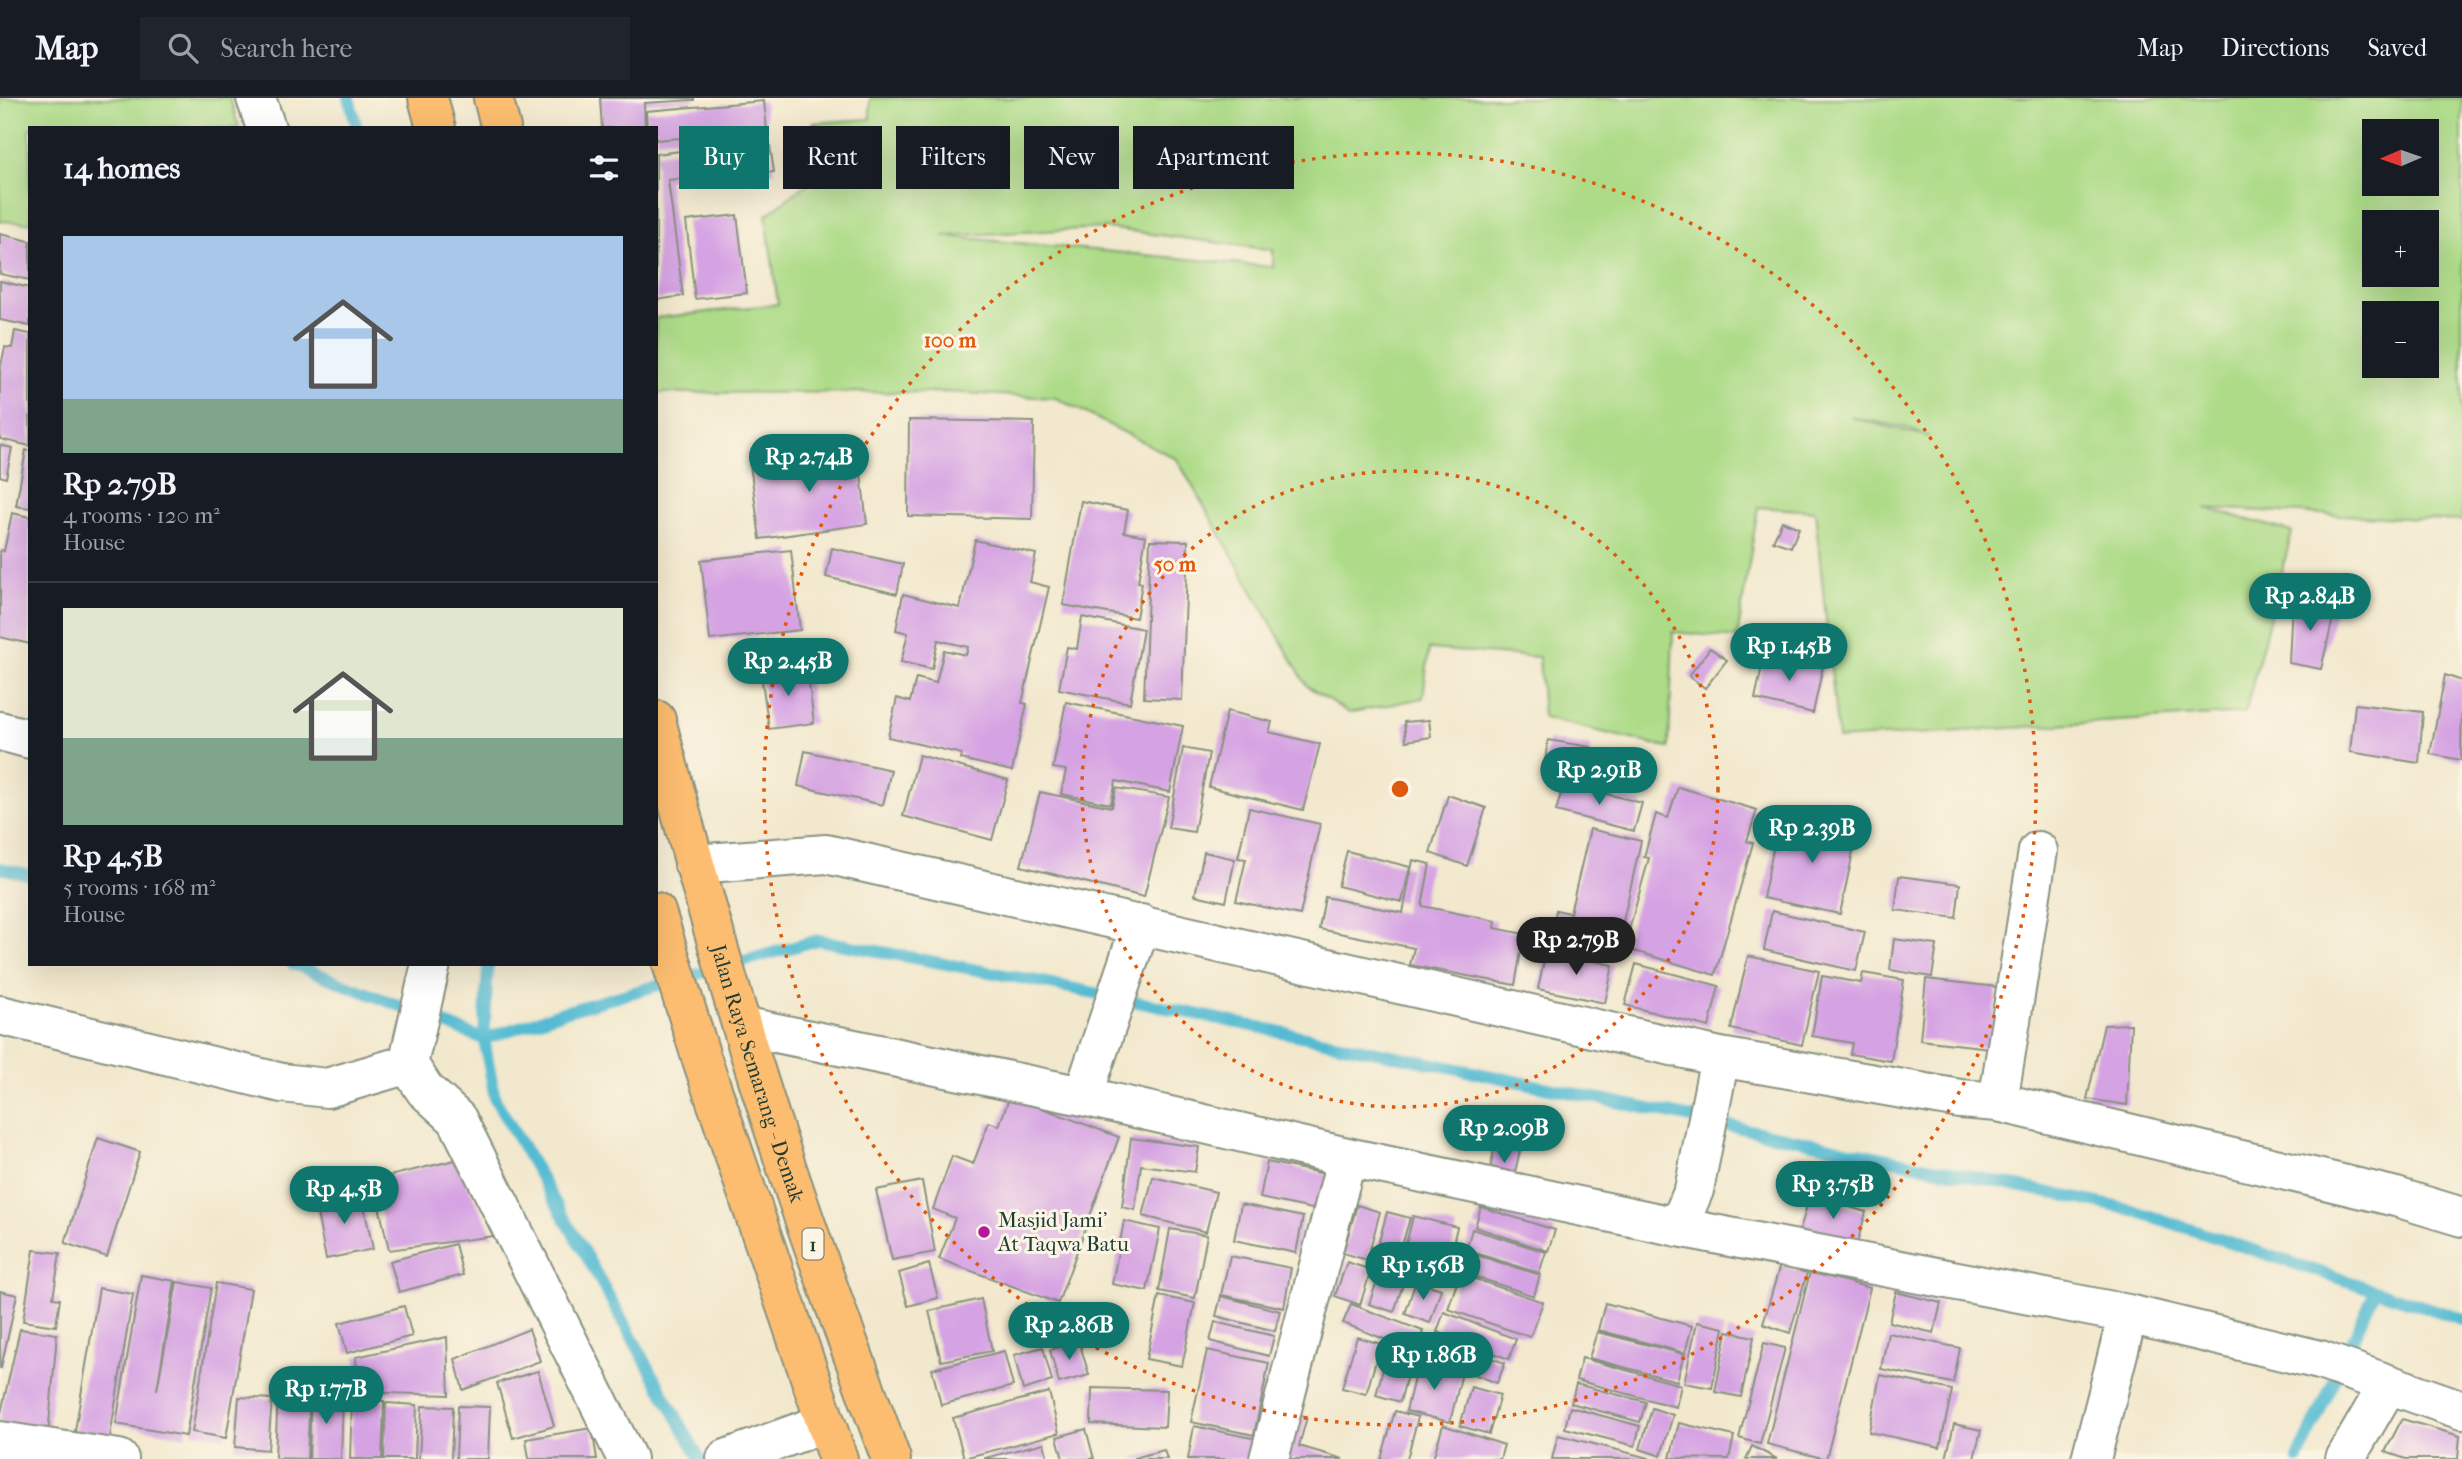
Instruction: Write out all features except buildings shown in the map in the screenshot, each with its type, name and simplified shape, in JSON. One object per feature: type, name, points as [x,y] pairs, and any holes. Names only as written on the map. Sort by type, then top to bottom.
[{"type":"highway","points":[[428,98],[435,126]]},
{"type":"highway","points":[[493,98],[500,126]]},
{"type":"highway","name":"Jalan Raya Semarang - Demak","points":[[658,727],[742,1026],[799,1203],[891,1459]]},
{"type":"highway","name":"1","points":[[658,918],[701,1057],[838,1459]]},
{"type":"street","points":[[256,98],[264,126]]},
{"type":"street","points":[[0,731],[28,738]]},
{"type":"street","points":[[1998,1102],[2038,851]]},
{"type":"street","points":[[698,876],[826,854],[1138,934],[1719,1063],[1960,1099],[1998,1102],[2396,1197],[2462,1217]]},
{"type":"street","points":[[1086,1086],[1138,934]]},
{"type":"street","points":[[431,966],[408,1064],[425,1090],[457,1119],[627,1459]]},
{"type":"street","points":[[0,1014],[282,1083],[327,1087],[408,1064]]},
{"type":"street","points":[[742,1026],[1086,1086],[1348,1157],[1678,1227],[2128,1314],[2320,1360],[2462,1410]]},
{"type":"street","points":[[1678,1227],[1694,1190],[1719,1063]]},
{"type":"street","points":[[1269,1459],[1348,1157]]},
{"type":"street","points":[[2091,1459],[2128,1314]]},
{"type":"street","points":[[2345,1459],[2386,1384]]},
{"type":"street","points":[[726,1459],[825,1423]]},
{"type":"street","points":[[0,1441],[119,1459]]},
{"type":"green space","points":[[0,98],[230,98],[238,126],[28,126],[28,223],[0,221]]},
{"type":"green space","points":[[870,98],[2462,98],[2462,521],[2205,508],[2292,532],[2245,713],[1838,739],[1815,511],[1758,507],[1737,638],[1673,632],[1669,748],[1543,718],[1539,657],[1429,649],[1423,698],[1349,713],[1307,686],[1177,459],[1056,398],[941,392],[658,393],[658,318],[778,304],[766,215],[800,189],[882,189],[882,126],[813,126],[813,123],[870,119]],"holes":[[[1106,228],[1273,250],[1273,267],[943,236]],[[1852,418],[1907,428],[1929,437]]]},
{"type":"waterway","points":[[349,98],[356,126]]},
{"type":"waterway","points":[[0,868],[28,875]]},
{"type":"waterway","points":[[700,1459],[495,1099],[484,1039],[560,1013],[818,940],[1042,982],[2132,1210],[2462,1319]]},
{"type":"waterway","points":[[298,966],[484,1039],[488,966]]},
{"type":"waterway","points":[[2298,1459],[2375,1291]]},
{"type":"place","name":"Masjid Jami' At Taqwa Batu","points":[[984,1232]]}]
